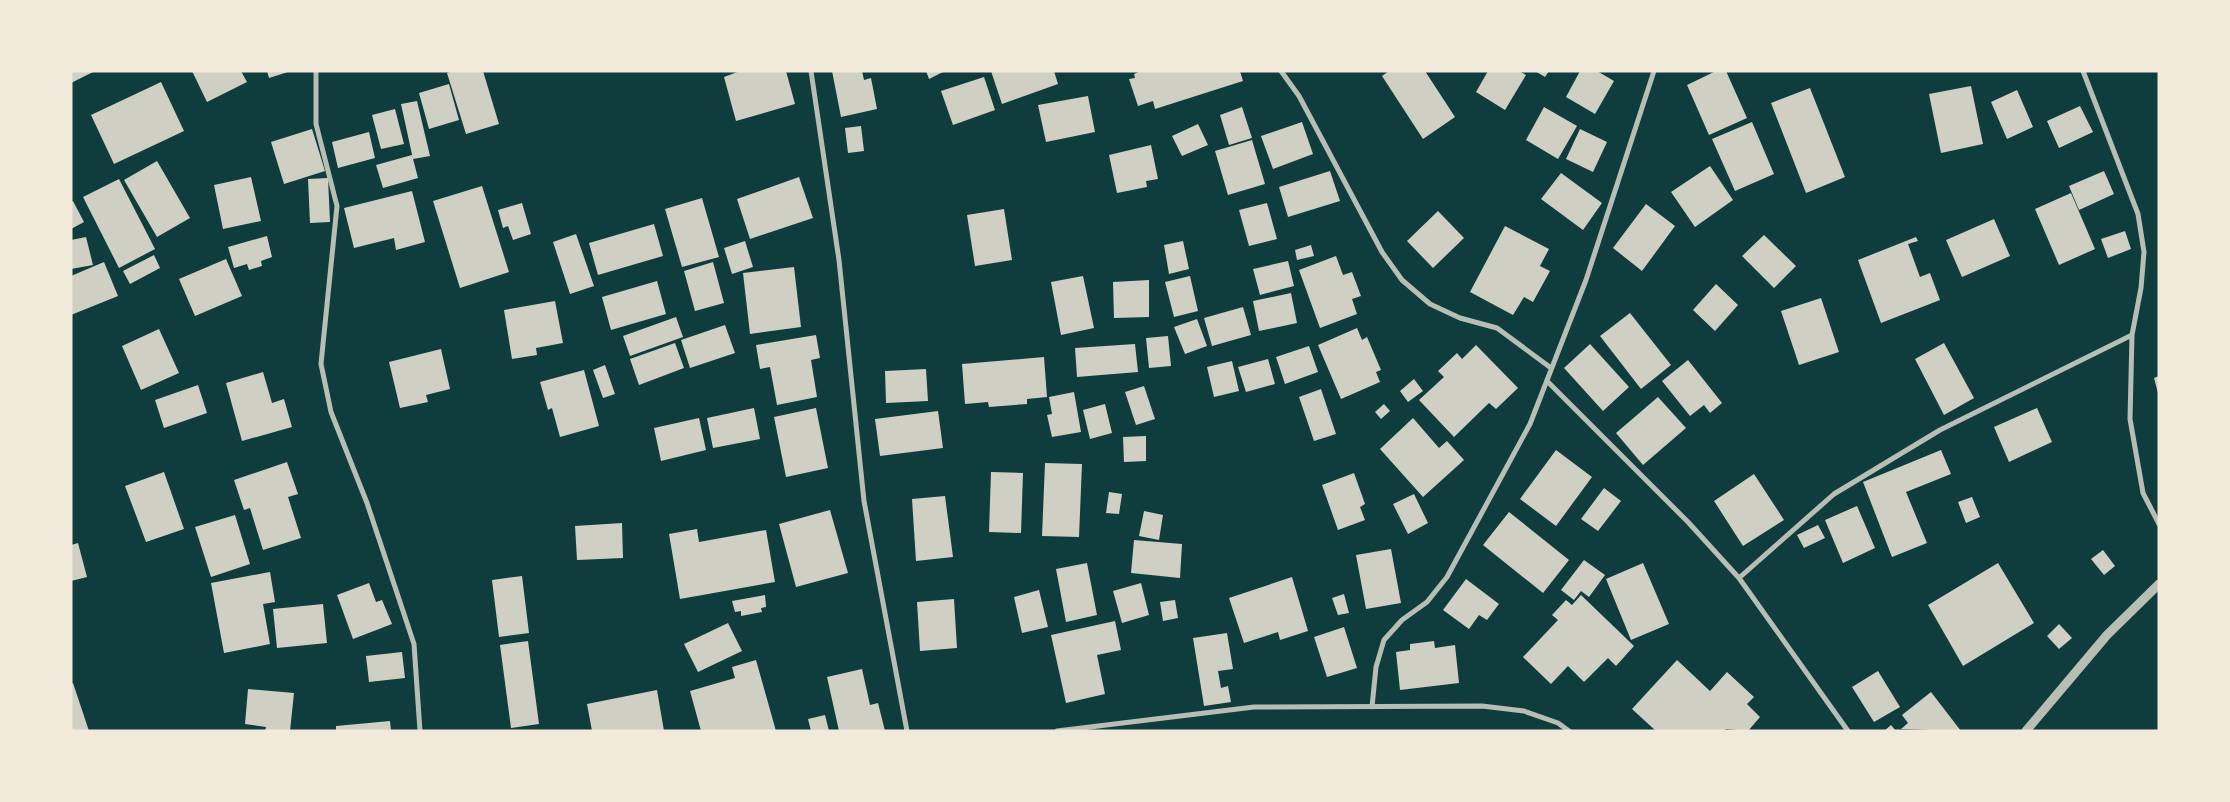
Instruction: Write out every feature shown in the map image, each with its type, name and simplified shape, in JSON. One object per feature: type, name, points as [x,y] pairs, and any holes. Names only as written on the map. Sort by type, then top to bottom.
[{"type":"street","points":[[316,71],[316,124],[337,206],[321,364],[331,412],[367,503],[414,644],[420,731]]},
{"type":"street","points":[[811,71],[840,260],[864,500],[907,731]]},
{"type":"street","points":[[1281,71],[1299,96],[1382,252],[1402,280],[1430,304],[1460,318],[1497,328],[1551,368]]},
{"type":"street","points":[[1372,707],[1376,667],[1384,640],[1402,620],[1427,602],[1447,577],[1530,424],[1586,280],[1654,71]]},
{"type":"street","points":[[2084,71],[2138,214],[2144,252],[2141,288],[2132,335],[2130,418],[2143,493],[2159,524]]},
{"type":"street","points":[[1739,578],[1834,494],[1940,430],[2132,335]]},
{"type":"street","points":[[1546,381],[1688,522],[1739,578],[1848,731]]},
{"type":"street","points":[[2026,731],[2107,635],[2159,584]]},
{"type":"street","points":[[1057,731],[1254,707],[1482,706],[1524,711],[1558,724],[1569,731]]},
{"type":"building","points":[[71,71],[95,71],[71,83]]},
{"type":"building","points":[[192,71],[241,71],[247,82],[207,102]]},
{"type":"building","points":[[267,71],[288,71],[288,72],[269,78]]},
{"type":"building","points":[[452,71],[483,71],[499,124],[466,134],[447,73]]},
{"type":"building","points":[[740,71],[786,71],[795,104],[736,121],[724,77]]},
{"type":"building","points":[[832,71],[862,71],[864,80],[871,78],[877,109],[841,117]]},
{"type":"building","points":[[926,71],[945,71],[929,79]]},
{"type":"building","points":[[991,71],[1054,71],[1058,84],[1002,104]]},
{"type":"building","points":[[1141,71],[1240,71],[1243,81],[1155,109],[1153,101],[1138,106],[1129,79],[1135,78],[1134,74]]},
{"type":"building","points":[[1389,71],[1425,71],[1455,117],[1423,139],[1382,76]]},
{"type":"building","points":[[1488,71],[1519,71],[1526,75],[1505,110],[1476,92]]},
{"type":"building","points":[[1535,71],[1549,71],[1545,77]]},
{"type":"building","points":[[1580,71],[1597,71],[1614,81],[1595,114],[1566,97]]},
{"type":"building","points":[[1716,71],[1726,71],[1747,118],[1709,135],[1687,85]]},
{"type":"building","points":[[984,77],[995,110],[953,125],[941,91]]},
{"type":"building","points":[[161,82],[184,131],[114,164],[91,115]]},
{"type":"building","points":[[449,84],[459,120],[429,129],[419,93]]},
{"type":"building","points":[[1971,86],[1983,144],[1941,153],[1929,94]]},
{"type":"building","points":[[1810,88],[1845,177],[1806,193],[1771,103]]},
{"type":"building","points":[[2017,90],[2033,127],[2007,139],[1991,102]]},
{"type":"building","points":[[1088,96],[1095,132],[1046,142],[1038,105]]},
{"type":"building","points":[[417,101],[430,156],[413,159],[401,104]]},
{"type":"building","points":[[2080,106],[2093,132],[2059,148],[2047,121]]},
{"type":"building","points":[[1242,107],[1252,138],[1229,145],[1220,115]]},
{"type":"building","points":[[1544,107],[1577,126],[1558,159],[1526,140]]},
{"type":"building","points":[[395,109],[404,144],[381,149],[372,115]]},
{"type":"building","points":[[1302,122],[1313,154],[1273,169],[1261,136]]},
{"type":"building","points":[[1752,122],[1774,174],[1735,191],[1712,139]]},
{"type":"building","points":[[1198,124],[1208,145],[1182,156],[1172,136]]},
{"type":"building","points":[[861,126],[864,151],[848,153],[845,128]]},
{"type":"building","points":[[312,129],[325,171],[284,184],[271,142]]},
{"type":"building","points":[[1580,129],[1607,142],[1593,172],[1566,159]]},
{"type":"building","points":[[369,132],[375,158],[338,168],[332,142]]},
{"type":"building","points":[[1252,140],[1265,184],[1228,195],[1215,151]]},
{"type":"building","points":[[1151,145],[1158,179],[1146,181],[1147,187],[1117,193],[1109,155]]},
{"type":"building","points":[[412,155],[418,178],[383,188],[376,165]]},
{"type":"building","points":[[157,161],[190,218],[157,237],[124,180]]},
{"type":"building","points":[[1710,166],[1733,200],[1695,227],[1671,192]]},
{"type":"building","points":[[1330,171],[1340,201],[1288,217],[1279,187]]},
{"type":"building","points":[[2104,171],[2114,194],[2079,210],[2069,186]]},
{"type":"building","points":[[1561,173],[1602,203],[1583,230],[1541,199]]},
{"type":"building","points":[[251,177],[261,221],[223,229],[214,185]]},
{"type":"building","points":[[799,177],[813,218],[750,239],[737,199]]},
{"type":"building","points":[[328,178],[330,222],[310,223],[308,179]]},
{"type":"building","points":[[119,179],[155,249],[119,268],[83,197]]},
{"type":"building","points":[[482,186],[509,272],[460,288],[433,201]]},
{"type":"building","points":[[412,191],[425,242],[396,250],[394,238],[354,248],[344,208]]},
{"type":"building","points":[[2071,193],[2095,249],[2059,265],[2035,209]]},
{"type":"building","points":[[702,198],[719,257],[682,267],[665,209]]},
{"type":"building","points":[[73,201],[84,222],[71,229],[71,202]]},
{"type":"building","points":[[522,203],[531,234],[513,240],[508,226],[503,228],[498,210]]},
{"type":"building","points":[[1267,203],[1277,239],[1249,246],[1239,210]]},
{"type":"building","points":[[1646,204],[1675,226],[1642,271],[1613,248]]},
{"type":"building","points":[[1004,209],[1012,260],[975,266],[967,215]]},
{"type":"building","points":[[1438,211],[1464,238],[1433,268],[1407,241]]},
{"type":"building","points":[[1994,219],[2010,256],[1962,277],[1946,240]]},
{"type":"building","points":[[654,224],[663,256],[598,275],[589,243]]},
{"type":"building","points":[[1505,226],[1549,249],[1540,266],[1550,271],[1533,302],[1524,297],[1513,315],[1470,292]]},
{"type":"building","points":[[2125,231],[2131,249],[2108,258],[2101,239]]},
{"type":"building","points":[[576,234],[594,286],[570,294],[553,242]]},
{"type":"building","points":[[1764,235],[1796,266],[1774,288],[1742,256]]},
{"type":"building","points":[[267,236],[272,257],[261,261],[262,266],[249,270],[247,264],[234,268],[228,247]]},
{"type":"building","points":[[86,237],[93,265],[71,269],[71,240]]},
{"type":"building","points":[[1916,237],[1918,241],[1908,244],[1920,277],[1930,273],[1940,300],[1881,323],[1858,260]]},
{"type":"building","points":[[745,241],[753,267],[732,274],[724,248]]},
{"type":"building","points":[[1183,241],[1189,269],[1169,274],[1164,245]]},
{"type":"building","points":[[1311,245],[1314,256],[1297,260],[1295,250]]},
{"type":"building","points":[[154,255],[160,268],[130,284],[123,271]]},
{"type":"building","points":[[1336,256],[1343,275],[1352,272],[1361,296],[1352,299],[1357,314],[1320,328],[1299,270]]},
{"type":"building","points":[[226,259],[242,296],[195,316],[179,279]]},
{"type":"building","points":[[1288,261],[1294,286],[1260,295],[1253,269]]},
{"type":"building","points":[[104,262],[118,296],[71,315],[71,276]]},
{"type":"building","points":[[713,262],[724,303],[695,311],[684,271]]},
{"type":"building","points":[[794,267],[801,327],[750,334],[743,273]]},
{"type":"building","points":[[1083,276],[1094,328],[1061,335],[1051,282]]},
{"type":"building","points":[[1190,276],[1198,311],[1174,317],[1165,282]]},
{"type":"building","points":[[1149,280],[1149,317],[1114,318],[1113,282]]},
{"type":"building","points":[[657,281],[666,314],[611,330],[602,297]]},
{"type":"building","points":[[1716,284],[1738,305],[1715,331],[1693,310]]},
{"type":"building","points":[[1291,293],[1297,323],[1259,331],[1253,301]]},
{"type":"building","points":[[1821,298],[1839,352],[1799,365],[1781,311]]},
{"type":"building","points":[[555,301],[563,343],[536,348],[537,355],[512,359],[504,310]]},
{"type":"building","points":[[1243,307],[1251,335],[1212,346],[1204,318]]},
{"type":"building","points":[[1630,313],[1671,365],[1641,389],[1600,336]]},
{"type":"building","points":[[676,317],[683,337],[630,356],[623,336]]},
{"type":"building","points":[[1197,319],[1207,346],[1185,354],[1174,327]]},
{"type":"building","points":[[725,325],[735,353],[690,368],[681,340]]},
{"type":"building","points":[[1357,328],[1362,340],[1367,337],[1381,370],[1376,372],[1380,382],[1341,399],[1318,345]]},
{"type":"building","points":[[159,329],[179,373],[141,390],[122,346]]},
{"type":"building","points":[[816,335],[820,358],[811,360],[817,397],[777,405],[770,367],[760,369],[756,345]]},
{"type":"building","points":[[1168,336],[1171,366],[1149,368],[1146,338]]},
{"type":"building","points":[[675,343],[684,368],[639,385],[630,359]]},
{"type":"building","points":[[1944,343],[1974,398],[1944,415],[1915,359]]},
{"type":"building","points":[[1135,344],[1138,372],[1077,377],[1075,348]]},
{"type":"building","points":[[1590,344],[1629,387],[1603,411],[1564,368]]},
{"type":"building","points":[[1476,345],[1518,388],[1496,409],[1489,403],[1454,437],[1419,400],[1444,377],[1438,371],[1457,353],[1462,359]]},
{"type":"building","points":[[1309,346],[1318,372],[1285,384],[1276,357]]},
{"type":"building","points":[[441,349],[450,389],[426,395],[428,402],[400,408],[389,362]]},
{"type":"building","points":[[1044,357],[1047,397],[1027,399],[1027,404],[989,407],[988,402],[965,404],[962,364]]},
{"type":"building","points":[[1268,359],[1275,384],[1246,392],[1238,367]]},
{"type":"building","points":[[1688,360],[1722,403],[1710,413],[1704,405],[1690,416],[1662,381]]},
{"type":"building","points":[[1232,361],[1239,391],[1214,397],[1207,367]]},
{"type":"building","points":[[605,365],[615,394],[603,398],[593,370]]},
{"type":"building","points":[[926,369],[928,401],[886,403],[885,371]]},
{"type":"building","points":[[584,370],[599,426],[560,437],[552,408],[548,410],[540,382]]},
{"type":"building","points":[[263,372],[272,403],[284,399],[292,427],[242,441],[226,383]]},
{"type":"building","points":[[2159,376],[2159,393],[2158,393],[2154,378]]},
{"type":"building","points":[[1414,379],[1423,391],[1408,402],[1400,391]]},
{"type":"building","points":[[198,385],[207,413],[164,428],[155,400]]},
{"type":"building","points":[[1144,386],[1155,419],[1136,425],[1125,392]]},
{"type":"building","points":[[1321,389],[1336,434],[1314,441],[1299,397]]},
{"type":"building","points":[[1074,392],[1081,432],[1052,437],[1047,415],[1052,414],[1049,397]]},
{"type":"building","points":[[1658,397],[1686,428],[1643,465],[1616,433]]},
{"type":"building","points":[[1105,404],[1112,433],[1090,439],[1083,410]]},
{"type":"building","points":[[1384,404],[1390,411],[1381,419],[1375,412]]},
{"type":"building","points":[[754,408],[760,439],[713,448],[707,418]]},
{"type":"building","points":[[816,408],[828,468],[786,477],[774,417]]},
{"type":"building","points":[[2037,408],[2052,442],[2009,462],[1994,427]]},
{"type":"building","points":[[938,411],[943,448],[880,456],[875,419]]},
{"type":"building","points":[[699,418],[706,450],[661,461],[654,428]]},
{"type":"building","points":[[1413,418],[1439,448],[1447,441],[1464,460],[1423,497],[1380,449]]},
{"type":"building","points":[[1146,436],[1146,461],[1124,462],[1123,437]]},
{"type":"building","points":[[1556,450],[1592,477],[1556,526],[1520,499]]},
{"type":"building","points":[[1941,450],[1951,474],[1906,492],[1927,543],[1892,557],[1863,482]]},
{"type":"building","points":[[287,462],[298,494],[288,497],[301,538],[263,550],[250,508],[244,510],[234,480]]},
{"type":"building","points":[[1045,463],[1082,464],[1079,537],[1042,536]]},
{"type":"building","points":[[164,472],[184,529],[146,542],[125,486]]},
{"type":"building","points":[[991,472],[1023,473],[1021,533],[989,532]]},
{"type":"building","points":[[1354,473],[1365,504],[1360,507],[1365,520],[1338,530],[1322,485]]},
{"type":"building","points":[[1754,474],[1784,520],[1743,546],[1714,501]]},
{"type":"building","points":[[1604,488],[1621,501],[1598,531],[1581,519]]},
{"type":"building","points":[[1109,492],[1122,494],[1119,514],[1106,513]]},
{"type":"building","points":[[1414,494],[1428,523],[1408,534],[1393,504]]},
{"type":"building","points":[[945,496],[953,557],[916,561],[912,499]]},
{"type":"building","points":[[1972,497],[1980,517],[1966,523],[1958,502]]},
{"type":"building","points":[[1857,506],[1875,548],[1843,563],[1825,520]]},
{"type":"building","points":[[830,510],[848,573],[796,587],[779,524]]},
{"type":"building","points":[[1144,511],[1163,515],[1159,540],[1139,536]]},
{"type":"building","points":[[1509,512],[1569,560],[1543,593],[1483,545]]},
{"type":"building","points":[[235,515],[250,564],[211,577],[195,527]]},
{"type":"building","points":[[622,523],[623,558],[577,560],[575,526]]},
{"type":"building","points":[[1818,525],[1825,538],[1804,548],[1797,535]]},
{"type":"building","points":[[697,529],[699,542],[766,530],[775,582],[680,599],[669,534]]},
{"type":"building","points":[[1134,540],[1182,544],[1180,578],[1131,573]]},
{"type":"building","points":[[78,543],[87,577],[71,581],[71,545]]},
{"type":"building","points":[[1391,549],[1401,603],[1366,609],[1356,555]]},
{"type":"building","points":[[2103,550],[2115,566],[2104,575],[2091,559]]},
{"type":"building","points":[[1584,560],[1605,575],[1589,597],[1581,591],[1574,600],[1561,590]]},
{"type":"building","points":[[1087,563],[1097,615],[1066,622],[1056,569]]},
{"type":"building","points":[[1643,563],[1669,624],[1631,640],[1606,579]]},
{"type":"building","points":[[1998,563],[2034,623],[1963,666],[1928,605]]},
{"type":"building","points":[[270,572],[275,602],[263,604],[270,644],[224,653],[211,583]]},
{"type":"building","points":[[522,576],[529,633],[499,637],[492,580]]},
{"type":"building","points":[[1292,577],[1308,631],[1280,640],[1278,632],[1244,643],[1229,598]]},
{"type":"building","points":[[1466,579],[1499,604],[1487,620],[1479,615],[1469,629],[1443,610]]},
{"type":"building","points":[[369,583],[376,602],[382,600],[392,624],[353,639],[337,595]]},
{"type":"building","points":[[1141,583],[1149,615],[1122,623],[1113,591]]},
{"type":"building","points":[[1039,590],[1048,627],[1022,633],[1014,597]]},
{"type":"building","points":[[1344,594],[1349,613],[1338,615],[1332,598]]},
{"type":"building","points":[[765,595],[766,607],[761,608],[762,612],[741,616],[741,611],[735,612],[732,601]]},
{"type":"building","points":[[1581,595],[1634,646],[1616,666],[1608,658],[1584,682],[1568,666],[1551,684],[1523,657],[1558,620],[1552,615],[1566,600],[1572,605]]},
{"type":"building","points":[[954,599],[957,648],[920,651],[917,602]]},
{"type":"building","points":[[1175,600],[1178,618],[1163,621],[1160,602]]},
{"type":"building","points":[[323,604],[327,643],[277,648],[273,609]]},
{"type":"building","points":[[1115,621],[1121,650],[1097,655],[1105,694],[1066,703],[1051,635]]},
{"type":"building","points":[[728,623],[742,651],[698,672],[684,644]]},
{"type":"building","points":[[2059,624],[2072,638],[2059,649],[2047,636]]},
{"type":"building","points":[[1344,627],[1357,668],[1327,677],[1314,637]]},
{"type":"building","points":[[1227,633],[1233,669],[1218,671],[1221,688],[1228,686],[1231,702],[1204,706],[1193,638]]},
{"type":"building","points":[[528,641],[539,724],[511,728],[500,645]]},
{"type":"building","points":[[1434,641],[1435,648],[1455,645],[1459,683],[1400,690],[1396,652],[1410,650],[1410,644]]},
{"type":"building","points":[[402,652],[405,678],[369,682],[366,656]]},
{"type":"building","points":[[756,660],[776,731],[701,731],[690,691],[735,678],[732,667]]},
{"type":"building","points":[[1677,660],[1710,691],[1727,672],[1754,697],[1747,704],[1760,717],[1748,731],[1726,729],[1724,731],[1656,731],[1632,709]]},
{"type":"building","points":[[862,669],[870,705],[878,703],[885,731],[839,731],[827,677]]},
{"type":"building","points":[[1878,671],[1900,707],[1874,722],[1852,687]]},
{"type":"building","points":[[73,683],[89,731],[71,731],[71,684]]},
{"type":"building","points":[[248,689],[294,693],[290,731],[265,731],[266,727],[245,724]]},
{"type":"building","points":[[657,690],[664,731],[592,731],[587,704]]},
{"type":"building","points":[[1931,692],[1961,731],[1901,729],[1908,723],[1902,715]]},
{"type":"building","points":[[825,715],[829,731],[811,731],[808,719]]},
{"type":"building","points":[[390,721],[391,731],[336,731],[336,726]]},
{"type":"building","points":[[1891,725],[1896,731],[1884,731]]}]
